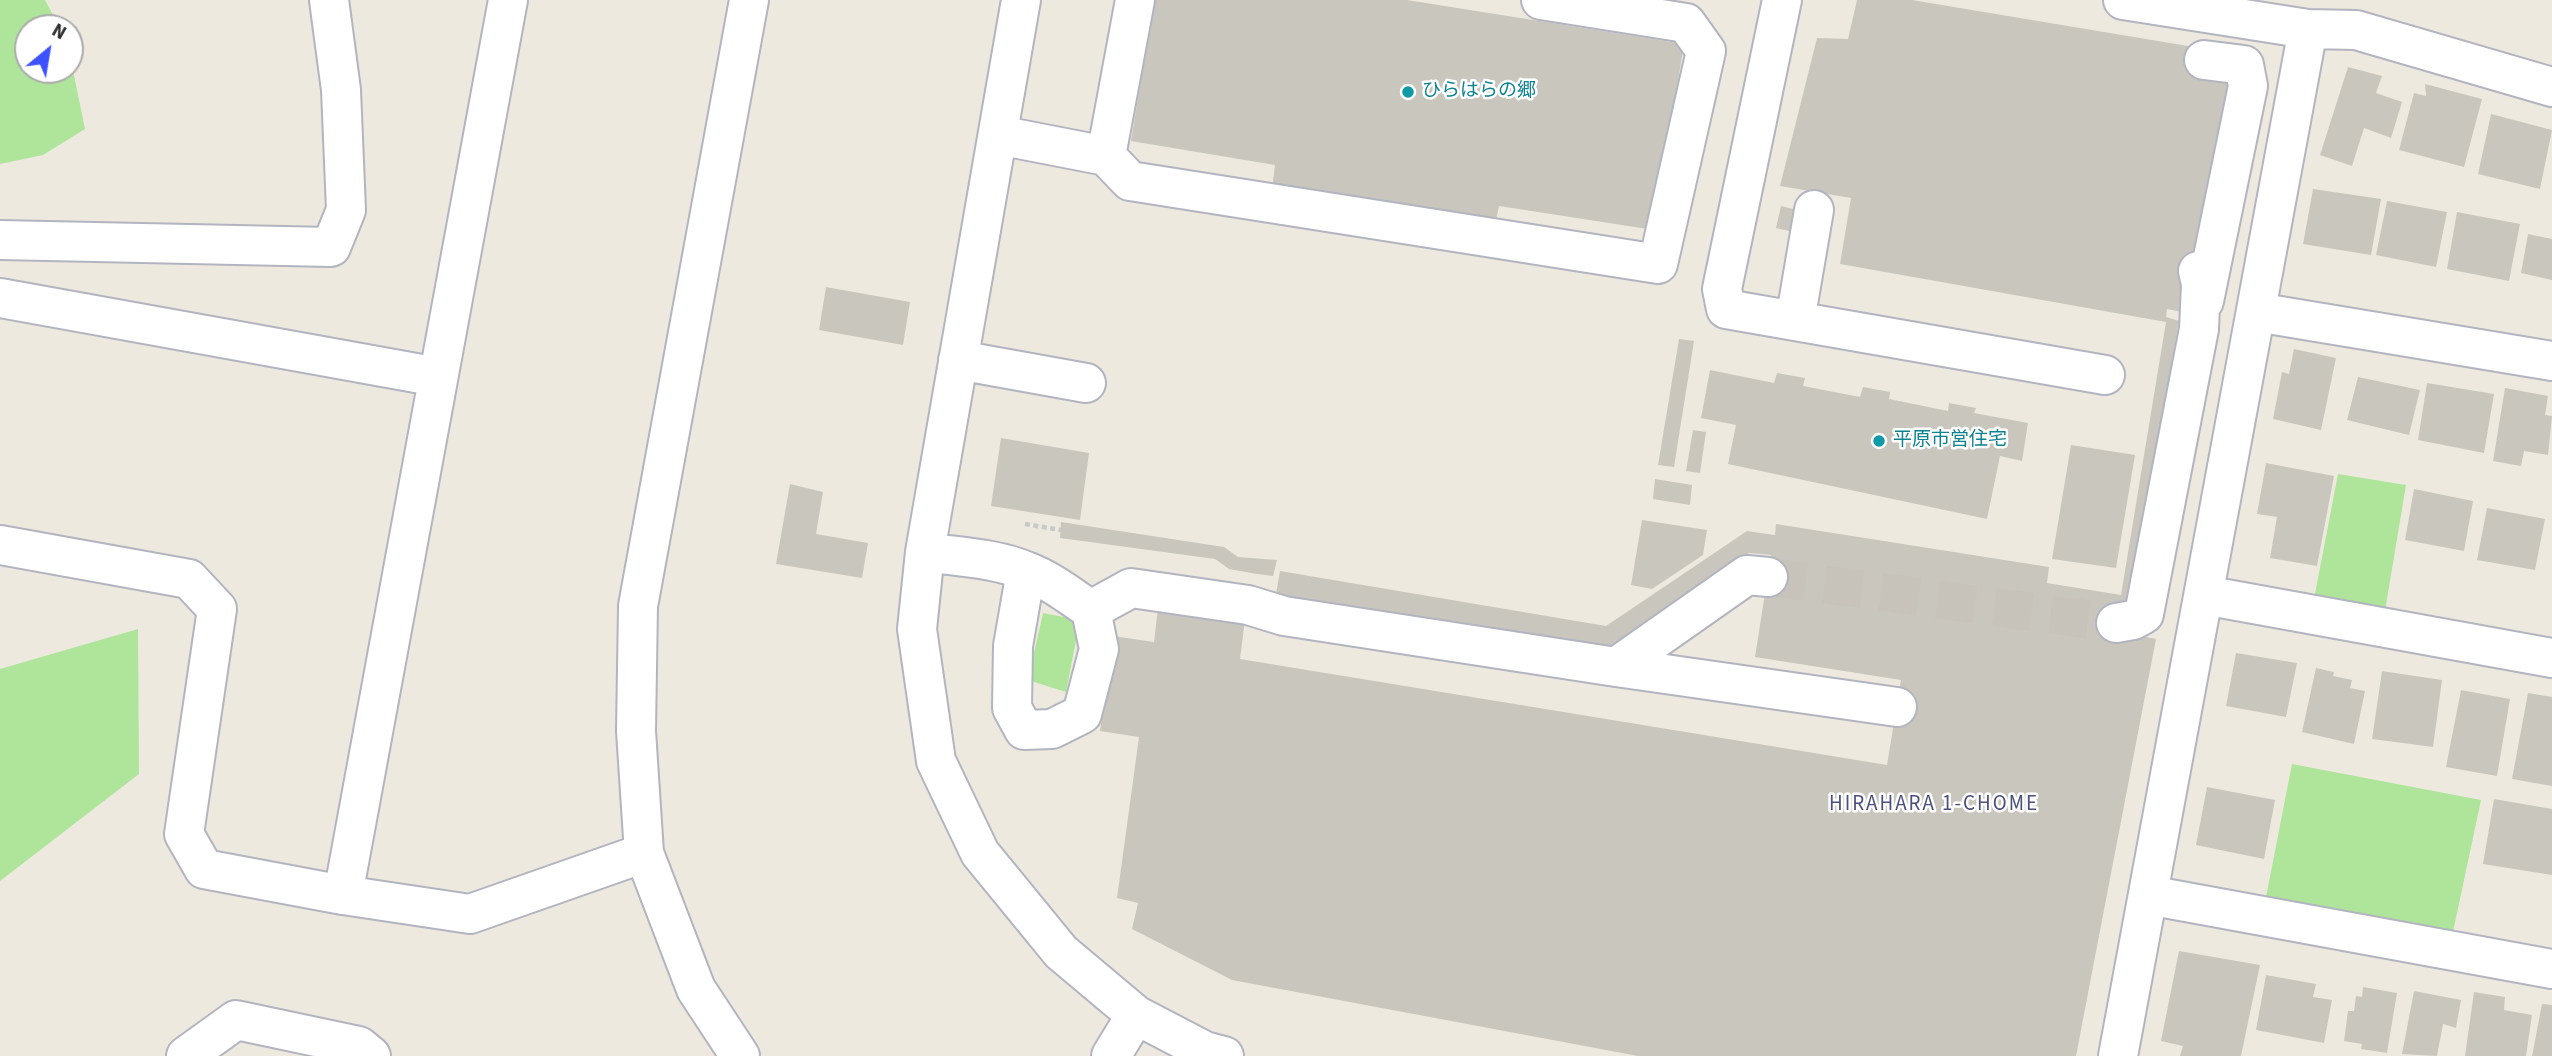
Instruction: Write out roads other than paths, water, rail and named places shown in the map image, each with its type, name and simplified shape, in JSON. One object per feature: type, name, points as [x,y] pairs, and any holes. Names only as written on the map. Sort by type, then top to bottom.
[{"type":"street","points":[[0,240],[331,247],[346,210],[341,90],[329,0]]},
{"type":"street","points":[[343,895],[508,0]]},
{"type":"street","points":[[740,1056],[696,989],[644,853],[636,731],[638,606],[749,0]]},
{"type":"street","points":[[1021,0],[925,552],[917,629],[936,761],[980,853],[1061,952],[1136,1015],[1205,1051],[1224,1056]]},
{"type":"street","points":[[1106,156],[1135,0]]},
{"type":"street","points":[[998,135],[1106,156],[1130,181],[1658,264],[1706,51],[1686,23],[1541,0]]},
{"type":"street","points":[[1782,0],[1722,289],[1726,309],[2105,375]]},
{"type":"street","points":[[2123,0],[2308,29],[2356,30],[2552,87]]},
{"type":"street","points":[[2118,1056],[2308,29]]},
{"type":"street","points":[[2116,623],[2133,620],[2144,614],[2248,86],[2244,65],[2204,60]]},
{"type":"street","points":[[1795,321],[1814,210]]},
{"type":"street","points":[[2198,271],[2201,284],[2199,329]]},
{"type":"street","points":[[0,298],[438,377]]},
{"type":"street","points":[[2256,312],[2552,361]]},
{"type":"street","points":[[958,360],[1086,383]]},
{"type":"street","points":[[0,545],[189,579],[217,609],[184,834],[204,869],[470,915],[644,853]]},
{"type":"street","points":[[925,552],[1010,565],[1026,571],[1055,585],[1091,610],[1099,649],[1082,714],[1052,729],[1024,730],[1012,708],[1013,646],[1026,571]]},
{"type":"street","points":[[1615,667],[1747,575],[1768,577]]},
{"type":"street","points":[[1091,610],[1131,588],[1248,606],[1298,618],[1897,707]]},
{"type":"street","points":[[2204,595],[2552,658]]},
{"type":"street","points":[[2148,895],[2552,969]]},
{"type":"street","points":[[1111,1056],[1136,1015]]},
{"type":"street","points":[[186,1056],[236,1020],[359,1046],[371,1056]]},
{"type":"tunnel","points":[[1768,577],[2116,623]]},
{"type":"place","name":"ひらはらの郷","points":[[1408,92]]},
{"type":"place","name":"平原市営住宅","points":[[1879,441]]},
{"type":"district","name":"HIRAHARA 1-CHOME","points":[[1934,805]]}]
